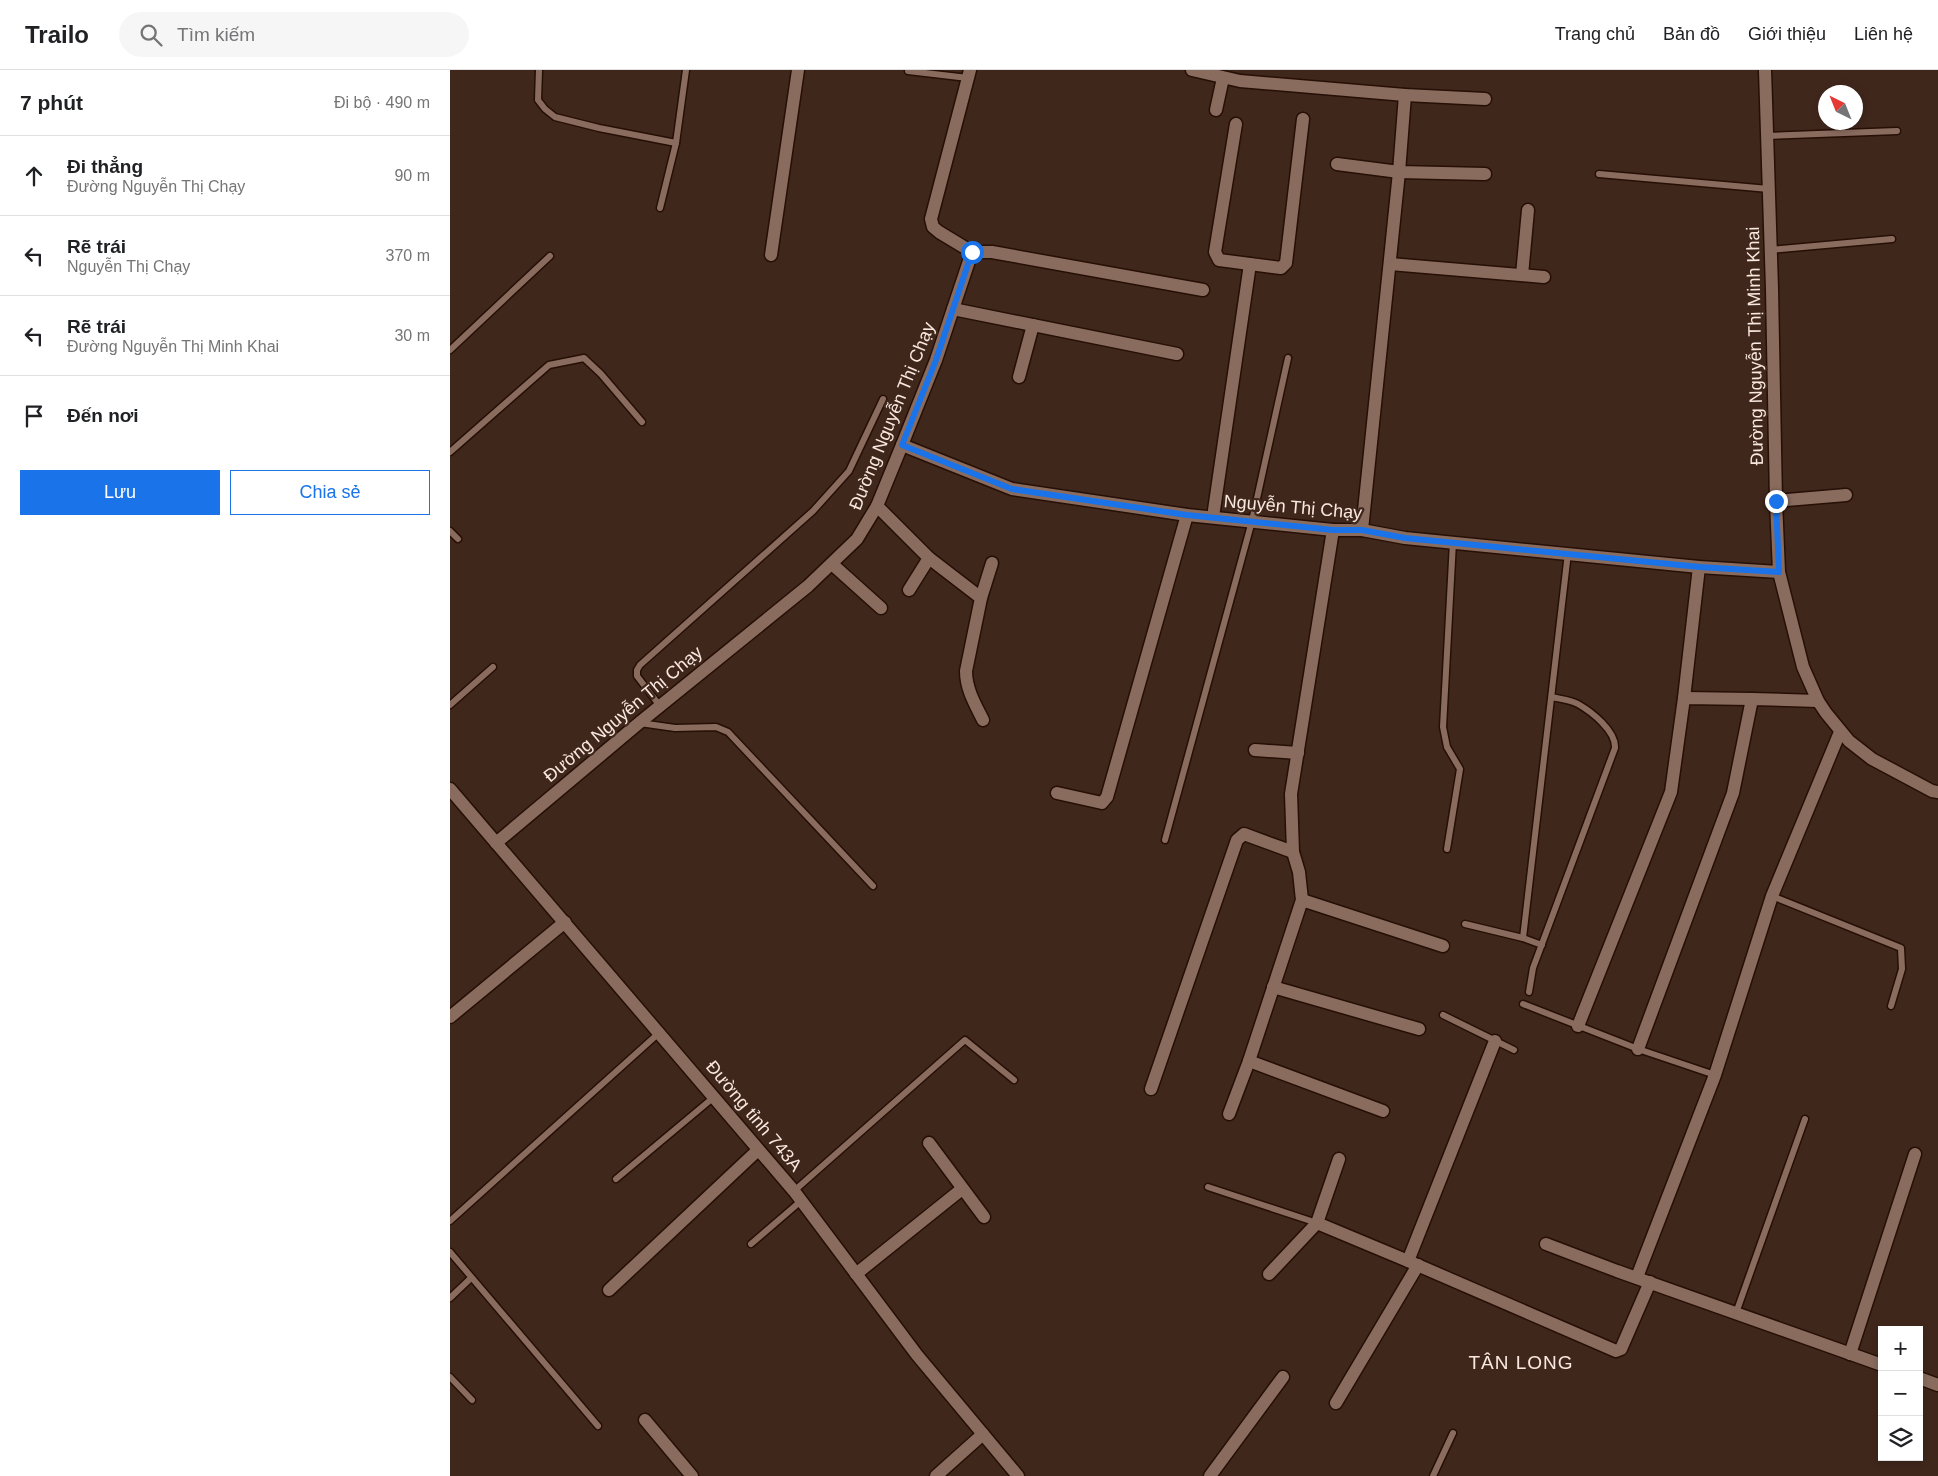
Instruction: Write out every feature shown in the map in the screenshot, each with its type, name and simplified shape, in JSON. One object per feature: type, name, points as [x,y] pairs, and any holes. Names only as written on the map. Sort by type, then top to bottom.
[{"type":"street","points":[[771,255],[798,70]]},
{"type":"street","name":"Đường Nguyễn Thị Minh Khai","points":[[1765,70],[1779,572],[1803,667],[1818,700],[1840,732],[1872,759],[1932,791],[1938,792]]},
{"type":"street","points":[[1199,71],[1223,78],[1405,95],[1485,100]]},
{"type":"street","points":[[969,74],[931,219],[933,227],[972,252],[992,252],[1203,290]]},
{"type":"street","points":[[1216,110],[1223,78]]},
{"type":"street","points":[[1362,530],[1400,172],[1405,95]]},
{"type":"street","points":[[1236,124],[1215,252],[1219,260],[1280,268],[1286,263],[1303,119]]},
{"type":"street","points":[[1337,164],[1400,172],[1485,174]]},
{"type":"street","points":[[1522,275],[1528,210]]},
{"type":"street","name":"Đường Nguyễn Thị Chạy","points":[[496,843],[639,723],[808,586],[857,540],[877,506],[936,360],[972,252]]},
{"type":"street","points":[[1213,517],[1250,264]]},
{"type":"street","points":[[1390,264],[1544,277]]},
{"type":"street","points":[[953,309],[1177,354]]},
{"type":"street","points":[[1019,377],[1033,325]]},
{"type":"street","name":"Nguyễn Thị Chạy","points":[[902,445],[1012,489],[1187,515],[1333,530],[1362,530],[1405,538],[1700,567],[1779,572]]},
{"type":"street","points":[[1776,501],[1846,495]]},
{"type":"street","points":[[877,506],[929,558],[981,598]]},
{"type":"street","points":[[1057,793],[1102,803],[1107,797],[1187,515]]},
{"type":"street","points":[[1229,1114],[1249,1061],[1302,900],[1299,872],[1293,852],[1291,794],[1333,530]]},
{"type":"street","points":[[909,590],[929,558]]},
{"type":"street","points":[[983,720],[968,687],[966,671],[981,598],[992,563]]},
{"type":"street","points":[[832,564],[881,608]]},
{"type":"street","points":[[1578,1026],[1671,792],[1700,567]]},
{"type":"street","points":[[1684,698],[1818,700]]},
{"type":"street","points":[[1638,1049],[1733,793],[1752,699]]},
{"type":"street","points":[[1637,1278],[1715,1075],[1772,896],[1840,732]]},
{"type":"street","points":[[1255,750],[1298,753]]},
{"type":"street","name":"Đường tỉnh 743A","points":[[450,790],[798,1196],[917,1355],[1018,1476]]},
{"type":"street","points":[[1151,1089],[1237,840],[1244,834],[1293,852]]},
{"type":"street","points":[[1302,900],[1444,946]]},
{"type":"street","points":[[450,1017],[565,922]]},
{"type":"street","points":[[1273,987],[1419,1028]]},
{"type":"street","points":[[1336,1403],[1413,1263],[1495,1041]]},
{"type":"street","points":[[1249,1061],[1384,1111]]},
{"type":"street","points":[[929,1143],[984,1217]]},
{"type":"street","points":[[609,1290],[758,1150]]},
{"type":"street","points":[[1850,1354],[1915,1154]]},
{"type":"street","points":[[1269,1274],[1317,1223],[1339,1159]]},
{"type":"street","points":[[856,1274],[962,1188]]},
{"type":"street","points":[[1317,1223],[1616,1352],[1621,1349],[1650,1282]]},
{"type":"street","points":[[1546,1244],[1878,1364]]},
{"type":"street","points":[[1210,1476],[1283,1377]]},
{"type":"street","points":[[1923,1379],[1938,1385]]},
{"type":"street","points":[[645,1420],[692,1476]]},
{"type":"street","points":[[936,1476],[983,1434]]},
{"type":"lane","points":[[539,70],[538,100],[555,117],[599,128],[676,143]]},
{"type":"lane","points":[[660,208],[676,143],[686,70]]},
{"type":"lane","points":[[908,71],[969,74]]},
{"type":"lane","points":[[1767,136],[1897,132]]},
{"type":"lane","points":[[1599,174],[1769,189]]},
{"type":"lane","points":[[1770,250],[1892,239]]},
{"type":"lane","points":[[450,350],[550,256]]},
{"type":"lane","points":[[450,452],[549,366],[584,358],[601,374],[642,422]]},
{"type":"lane","points":[[1165,840],[1252,521],[1288,358]]},
{"type":"lane","points":[[660,706],[637,676],[637,670],[640,665],[813,511],[849,471],[882,399]]},
{"type":"lane","points":[[450,531],[458,539]]},
{"type":"lane","points":[[1447,849],[1460,769],[1447,747],[1443,727],[1454,542]]},
{"type":"lane","points":[[1523,938],[1568,553]]},
{"type":"lane","points":[[450,705],[493,667]]},
{"type":"lane","points":[[1529,992],[1534,968],[1615,741],[1611,732],[1577,704],[1552,697]]},
{"type":"lane","points":[[639,723],[676,728],[716,727],[728,732],[873,886]]},
{"type":"lane","points":[[1772,896],[1901,948],[1902,968],[1891,1006]]},
{"type":"lane","points":[[1465,924],[1523,938],[1542,945]]},
{"type":"lane","points":[[1523,1004],[1638,1049],[1715,1075]]},
{"type":"lane","points":[[1443,1016],[1514,1050]]},
{"type":"lane","points":[[450,1221],[659,1032]]},
{"type":"lane","points":[[751,1244],[798,1196],[964,1040],[1014,1080]]},
{"type":"lane","points":[[616,1179],[714,1097]]},
{"type":"lane","points":[[1736,1313],[1805,1119]]},
{"type":"lane","points":[[1208,1187],[1317,1223]]},
{"type":"lane","points":[[450,1252],[598,1426]]},
{"type":"lane","points":[[450,1298],[471,1278]]},
{"type":"lane","points":[[450,1377],[472,1400]]},
{"type":"lane","points":[[1433,1476],[1453,1433]]},
{"type":"district","name":"TÂN LONG","points":[[1521,1362]]},
{"type":"route","points":[[972,252],[936,360],[902,445],[1012,489],[1187,515],[1333,530],[1362,530],[1405,538],[1700,567],[1779,572],[1776,501]]}]
